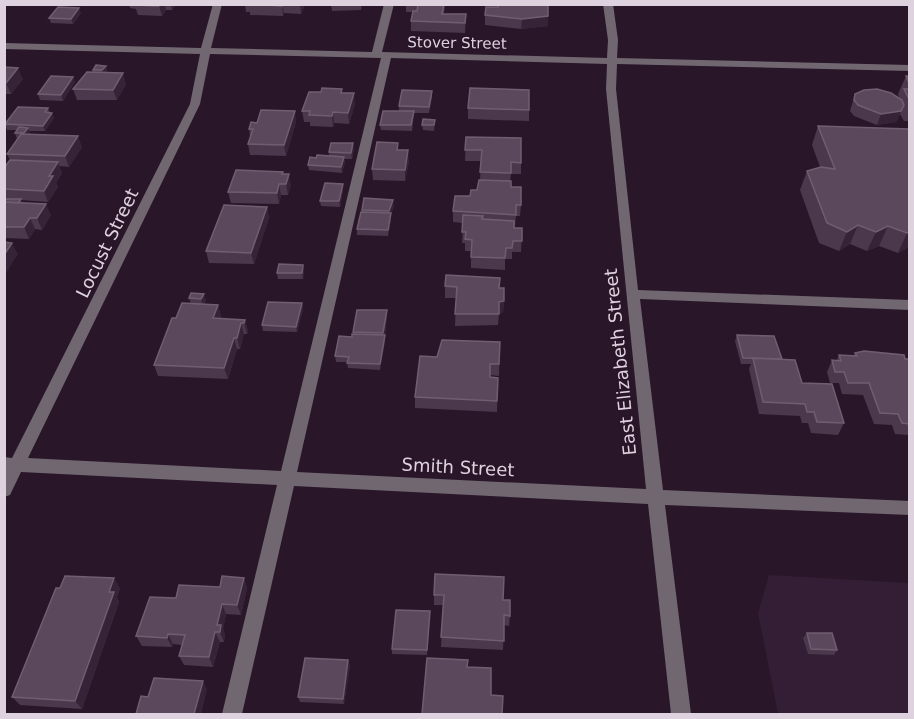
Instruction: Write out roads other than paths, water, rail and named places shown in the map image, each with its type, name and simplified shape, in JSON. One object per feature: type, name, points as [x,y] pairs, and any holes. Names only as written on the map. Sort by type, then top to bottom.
[{"type":"street","name":"Locust Street","points":[[4,490],[11,465],[195,104],[202,80],[207,33],[218,4]]},
{"type":"street","points":[[232,714],[381,57],[389,4]]},
{"type":"street","name":"East Elizabeth Street","points":[[608,4],[613,40],[611,89],[632,294],[681,714]]},
{"type":"street","name":"Stover Street","points":[[4,46],[381,57],[909,68]]},
{"type":"street","points":[[632,294],[909,305]]},
{"type":"street","name":"Smith Street","points":[[11,465],[286,477],[655,498],[909,508]]}]
